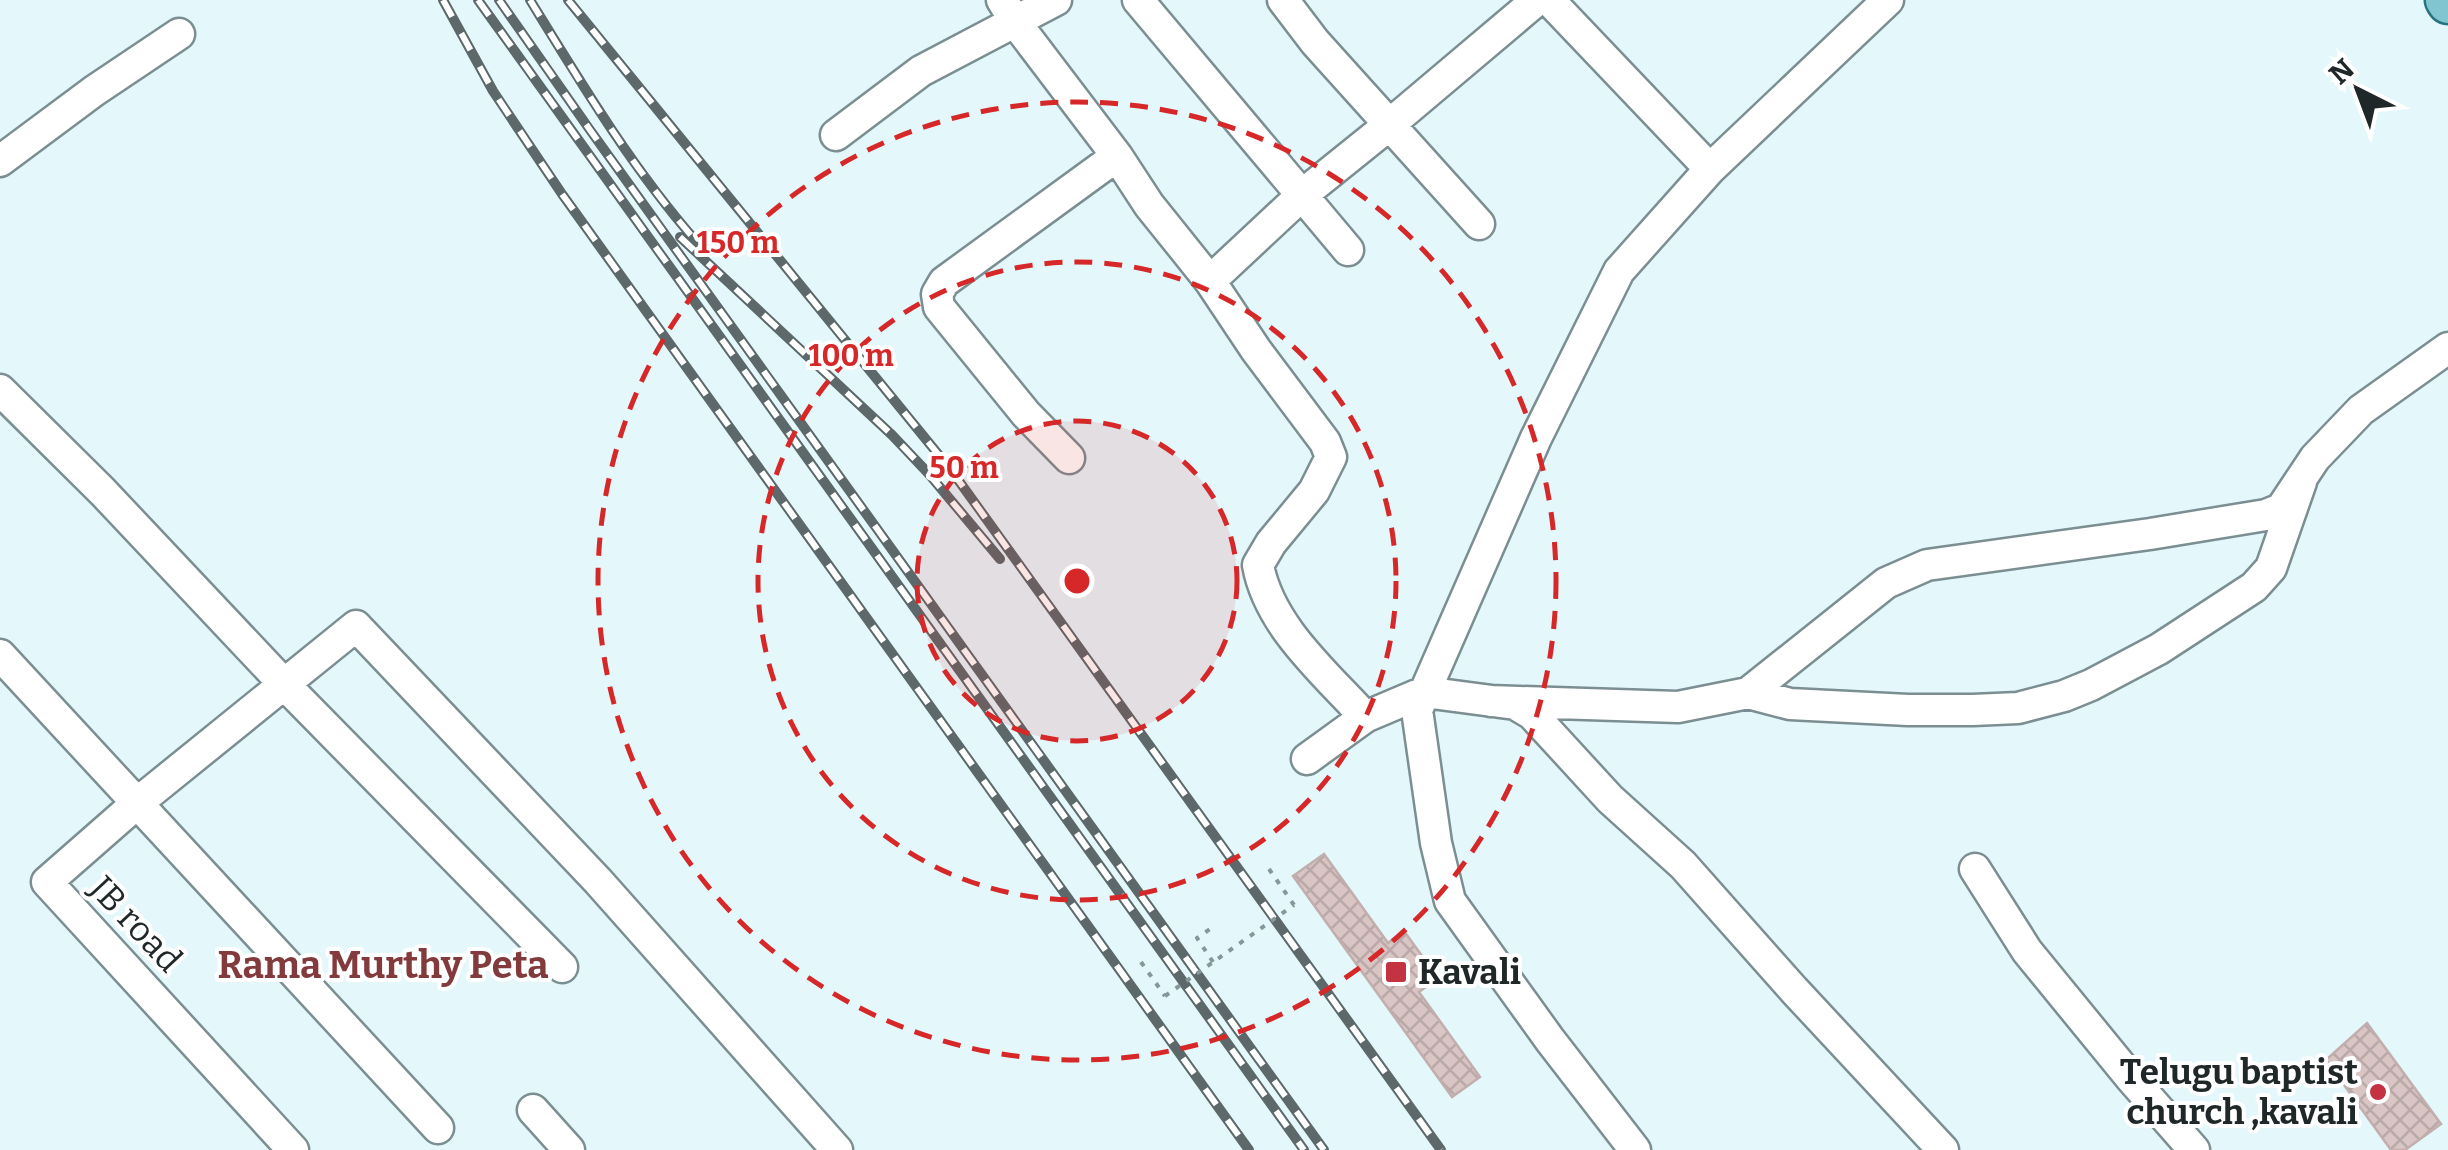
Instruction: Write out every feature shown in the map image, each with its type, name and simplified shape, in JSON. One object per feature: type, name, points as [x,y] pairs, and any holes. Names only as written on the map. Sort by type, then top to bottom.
[{"type":"street","points":[[836,135],[1009,11],[1056,0]]},
{"type":"street","points":[[1138,0],[1348,250]]},
{"type":"street","points":[[1282,0],[1388,126],[1479,224]]},
{"type":"street","points":[[1210,280],[1302,195],[1537,0]]},
{"type":"street","points":[[1549,0],[1710,169]]},
{"type":"street","points":[[1634,1150],[1450,901],[1436,842],[1417,710],[1536,438],[1619,271],[1710,169],[1888,0]]},
{"type":"street","points":[[1009,11],[1117,156],[1148,205],[1210,280],[1256,350],[1325,442],[1330,457],[1314,491],[1258,565],[1262,586],[1289,632],[1365,717]]},
{"type":"street","points":[[0,161],[94,90],[179,34]]},
{"type":"street","points":[[1069,458],[1026,414],[938,307],[937,294],[944,282],[1117,156]]},
{"type":"street","points":[[1748,693],[1886,582],[1927,565],[2150,534],[2266,515],[2281,508],[2314,458],[2361,410],[2448,348]]},
{"type":"street","points":[[0,390],[562,968]]},
{"type":"street","points":[[1490,701],[1678,706],[1748,693],[1790,704],[1908,710],[2018,708],[2064,696],[2159,648],[2254,587],[2271,568],[2300,482]]},
{"type":"street","points":[[136,804],[356,626],[598,882],[837,1150]]},
{"type":"street","points":[[0,655],[438,1128]]},
{"type":"street","points":[[1307,759],[1365,717],[1424,692],[1515,704],[1532,714],[1610,799],[1684,866],[1944,1150]]},
{"type":"street","name":"JB road","points":[[136,804],[46,882],[292,1150]]},
{"type":"street","points":[[1975,870],[2027,951],[2194,1150]]},
{"type":"street","points":[[534,1110],[570,1150]]},
{"type":"path","points":[[1141,962],[1165,996],[1294,905],[1269,869]]},
{"type":"path","points":[[1214,962],[1197,938],[1216,925]]},
{"type":"building","points":[[1324,854],[1388,943],[1404,931],[1438,978],[1419,992],[1480,1077],[1452,1097],[1293,876]]},
{"type":"building","points":[[2367,1023],[2441,1124],[2405,1150],[2391,1150],[2326,1060]]},
{"type":"railway","points":[[443,0],[493,91],[562,194],[1249,1150]]},
{"type":"railway","points":[[478,0],[1304,1150]]},
{"type":"railway","points":[[499,0],[1324,1150]]},
{"type":"railway","points":[[530,0],[629,155],[696,241]]},
{"type":"railway","points":[[568,0],[951,470],[1441,1150]]},
{"type":"railway","points":[[680,237],[892,435],[1000,559]]},
{"type":"place","name":"Kavali","points":[[1396,972]]},
{"type":"place","name":"Telugu baptist church ,kavali","points":[[2378,1092]]},
{"type":"district","name":"Rama Murthy Peta","points":[[383,965]]}]
